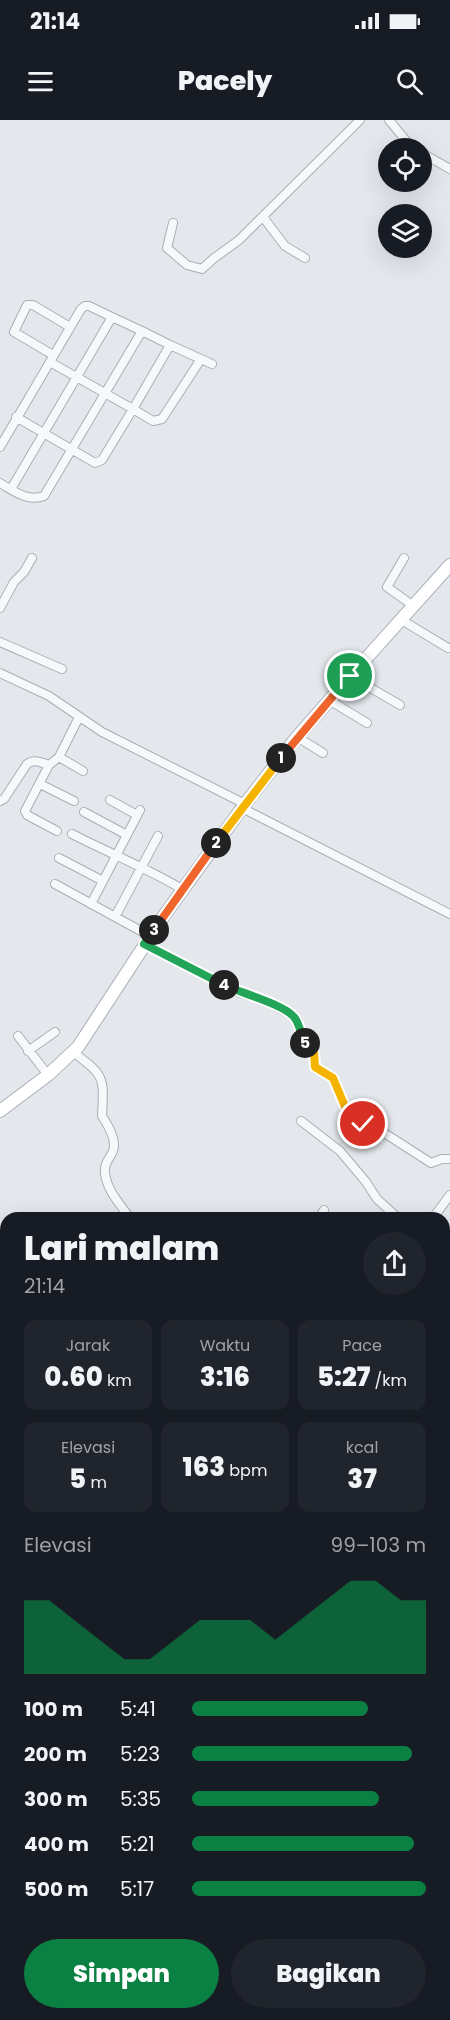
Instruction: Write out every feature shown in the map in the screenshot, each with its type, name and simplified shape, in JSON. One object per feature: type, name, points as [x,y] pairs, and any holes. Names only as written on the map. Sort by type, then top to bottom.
[{"type":"street","points":[[389,120],[404,138]]},
{"type":"street","points":[[173,223],[167,248],[188,265],[202,270],[263,217],[356,121]]},
{"type":"street","points":[[432,159],[450,169]]},
{"type":"street","points":[[263,217],[285,246],[305,258]]},
{"type":"street","points":[[70,327],[33,305],[27,305],[14,332],[78,376],[153,421],[162,419],[201,359]]},
{"type":"street","points":[[0,447],[70,327],[81,309],[86,306],[212,364]]},
{"type":"street","points":[[11,489],[112,317]]},
{"type":"street","points":[[0,483],[30,498],[44,496],[142,331]]},
{"type":"street","points":[[16,417],[98,463],[102,460],[170,345]]},
{"type":"street","points":[[0,608],[14,582],[24,572],[32,558]]},
{"type":"street","points":[[404,558],[387,587],[412,605]]},
{"type":"street","points":[[0,1111],[48,1075],[73,1052],[92,1029],[147,940],[243,806],[297,737],[412,605],[449,567]]},
{"type":"street","points":[[400,619],[448,648]]},
{"type":"street","points":[[0,642],[62,669]]},
{"type":"street","points":[[0,673],[49,696],[102,732],[450,914]]},
{"type":"street","points":[[350,676],[400,705]]},
{"type":"street","points":[[329,700],[367,723]]},
{"type":"street","points":[[57,831],[25,813],[49,765],[59,757],[79,717]]},
{"type":"street","points":[[297,737],[323,753]]},
{"type":"street","points":[[59,757],[83,771]]},
{"type":"street","points":[[0,801],[4,799],[27,764],[39,761],[49,765]]},
{"type":"street","points":[[40,784],[74,801]]},
{"type":"street","points":[[91,904],[138,812],[110,800]]},
{"type":"street","points":[[84,812],[127,835]]},
{"type":"street","points":[[72,834],[142,866],[182,889]]},
{"type":"street","points":[[115,917],[158,836]]},
{"type":"street","points":[[59,858],[103,880]]},
{"type":"street","points":[[55,884],[115,917],[147,940],[240,993],[262,999],[294,1016],[304,1041],[314,1053],[315,1067],[333,1078],[342,1103],[350,1114],[363,1124],[375,1126],[431,1162],[450,1159]]},
{"type":"street","points":[[28,1051],[55,1032]]},
{"type":"street","points":[[18,1036],[48,1075]]},
{"type":"street","points":[[73,1052],[98,1072],[103,1085],[102,1116],[109,1125],[113,1140],[113,1150],[106,1161],[105,1172],[108,1187],[126,1212]]},
{"type":"street","points":[[301,1121],[340,1151],[377,1199],[391,1212]]},
{"type":"street","points":[[437,1212],[450,1195]]},
{"type":"route","points":[[350,676],[297,737],[244,804],[144,944],[240,993],[262,999],[294,1016],[304,1041],[314,1053],[315,1067],[333,1078],[339,1097],[346,1109],[363,1124]]}]
